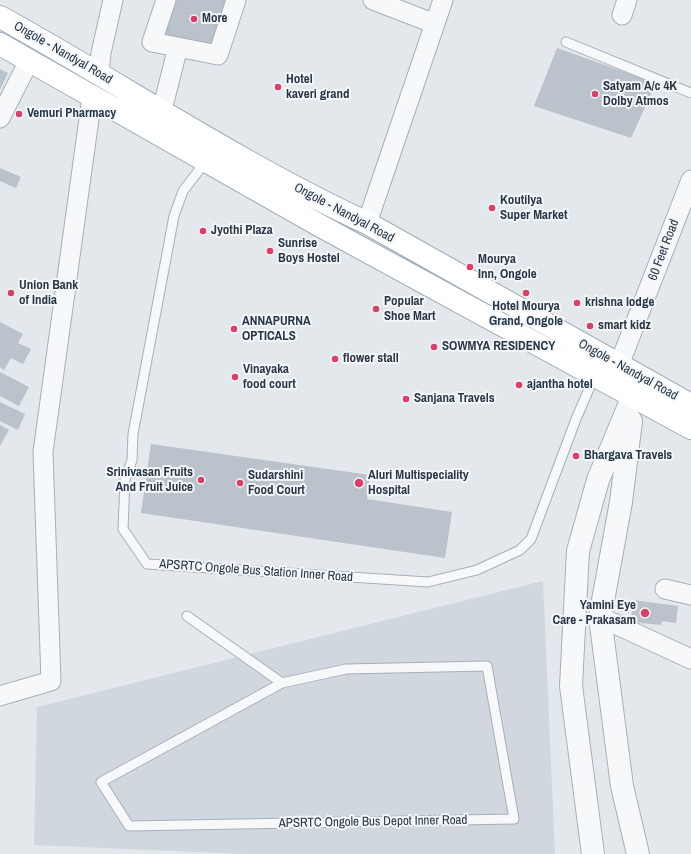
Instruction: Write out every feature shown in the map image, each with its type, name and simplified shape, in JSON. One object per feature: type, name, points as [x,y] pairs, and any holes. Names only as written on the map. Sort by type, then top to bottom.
[{"type":"main road","name":"Ongole - Nandyal Road","points":[[0,17],[328,205],[368,223],[604,368],[638,387],[691,428]]},
{"type":"main road","name":"Ongole - Nandyal Road","points":[[0,44],[323,228],[604,368]]},
{"type":"main road","points":[[206,161],[216,142]]},
{"type":"main road","name":"Ongole - Nandyal Road","points":[[638,387],[691,405]]},
{"type":"street","points":[[99,74],[101,53],[113,0]]},
{"type":"street","points":[[166,0],[152,42],[218,55],[236,0]]},
{"type":"street","points":[[373,0],[435,24]]},
{"type":"street","points":[[368,223],[443,0]]},
{"type":"street","points":[[162,110],[178,47]]},
{"type":"street","points":[[0,118],[29,61]]},
{"type":"street","points":[[0,696],[51,681],[43,452],[92,97]]},
{"type":"street","name":"60 Feet Road","points":[[604,368],[690,185]]},
{"type":"street","points":[[638,387],[621,502],[600,617],[622,786],[638,854]]},
{"type":"street","points":[[593,854],[571,686],[578,551],[598,480],[638,387]]},
{"type":"street","points":[[666,589],[691,595]]},
{"type":"street","points":[[600,617],[691,659]]},
{"type":"lane","points":[[566,42],[691,93]]},
{"type":"lane","name":"APSRTC Ongole Bus Station Inner Road","points":[[206,161],[183,191],[174,216],[133,434],[132,460],[125,480],[123,529],[147,564],[428,582],[477,570],[520,550],[531,539],[576,419],[604,368]]},
{"type":"lane","points":[[187,616],[282,683]]},
{"type":"lane","name":"APSRTC Ongole Bus Depot Inner Road","points":[[487,666],[514,819],[128,826],[101,782],[282,683],[346,669],[487,666]]},
{"type":"shaded area","points":[[543,581],[555,854],[244,854],[34,845],[37,707]]},
{"type":"building","name":"More","points":[[170,0],[231,0],[215,50],[157,39]]},
{"type":"building","name":"Satyam A/c 4K Dolby Atmos","points":[[557,48],[656,83],[631,138],[534,106]]},
{"type":"building","points":[[0,69],[8,73],[0,90]]},
{"type":"building","points":[[0,168],[21,177],[16,188],[0,181]]},
{"type":"building","points":[[0,322],[23,334],[18,343],[31,349],[23,364],[11,358],[4,370],[0,367]]},
{"type":"building","points":[[0,372],[29,387],[19,406],[0,396]]},
{"type":"building","points":[[0,402],[25,414],[18,430],[0,421]]},
{"type":"building","points":[[0,425],[9,430],[0,446]]},
{"type":"building","points":[[151,444],[370,475],[367,499],[452,512],[445,558],[141,513]]},
{"type":"building","points":[[633,600],[678,606],[676,623],[662,621],[661,625],[631,622]]},
{"type":"place","name":"More","points":[[194,19]]},
{"type":"place","name":"Hotel kaveri grand","points":[[278,87]]},
{"type":"place","name":"Satyam A/c 4K Dolby Atmos","points":[[595,94]]},
{"type":"place","name":"Vemuri Pharmacy","points":[[19,114]]},
{"type":"place","name":"Koutilya Super Market","points":[[492,208]]},
{"type":"place","name":"Jyothi Plaza","points":[[203,231]]},
{"type":"place","name":"Sunrise Boys Hostel","points":[[270,251]]},
{"type":"place","name":"Mourya Inn, Ongole","points":[[470,267]]},
{"type":"place","name":"Union Bank of India","points":[[11,293]]},
{"type":"place","name":"Hotel Mourya Grand, Ongole","points":[[526,293]]},
{"type":"place","name":"krishna lodge","points":[[577,303]]},
{"type":"place","name":"Popular Shoe Mart","points":[[376,309]]},
{"type":"place","name":"smart kidz","points":[[590,326]]},
{"type":"place","name":"ANNAPURNA OPTICALS","points":[[234,329]]},
{"type":"place","name":"SOWMYA RESIDENCY","points":[[434,347]]},
{"type":"place","name":"flower stall","points":[[335,359]]},
{"type":"place","name":"Vinayaka food court","points":[[235,377]]},
{"type":"place","name":"ajantha hotel","points":[[519,385]]},
{"type":"place","name":"Sanjana Travels","points":[[406,399]]},
{"type":"place","name":"Bhargava Travels","points":[[576,456]]},
{"type":"place","name":"Srinivasan Fruits And Fruit Juice","points":[[201,480]]},
{"type":"place","name":"Sudarshini Food Court","points":[[240,483]]},
{"type":"place","name":"Aluri Multispeciality Hospital","points":[[359,483]]},
{"type":"place","name":"Yamini Eye Care - Prakasam","points":[[645,613]]}]
